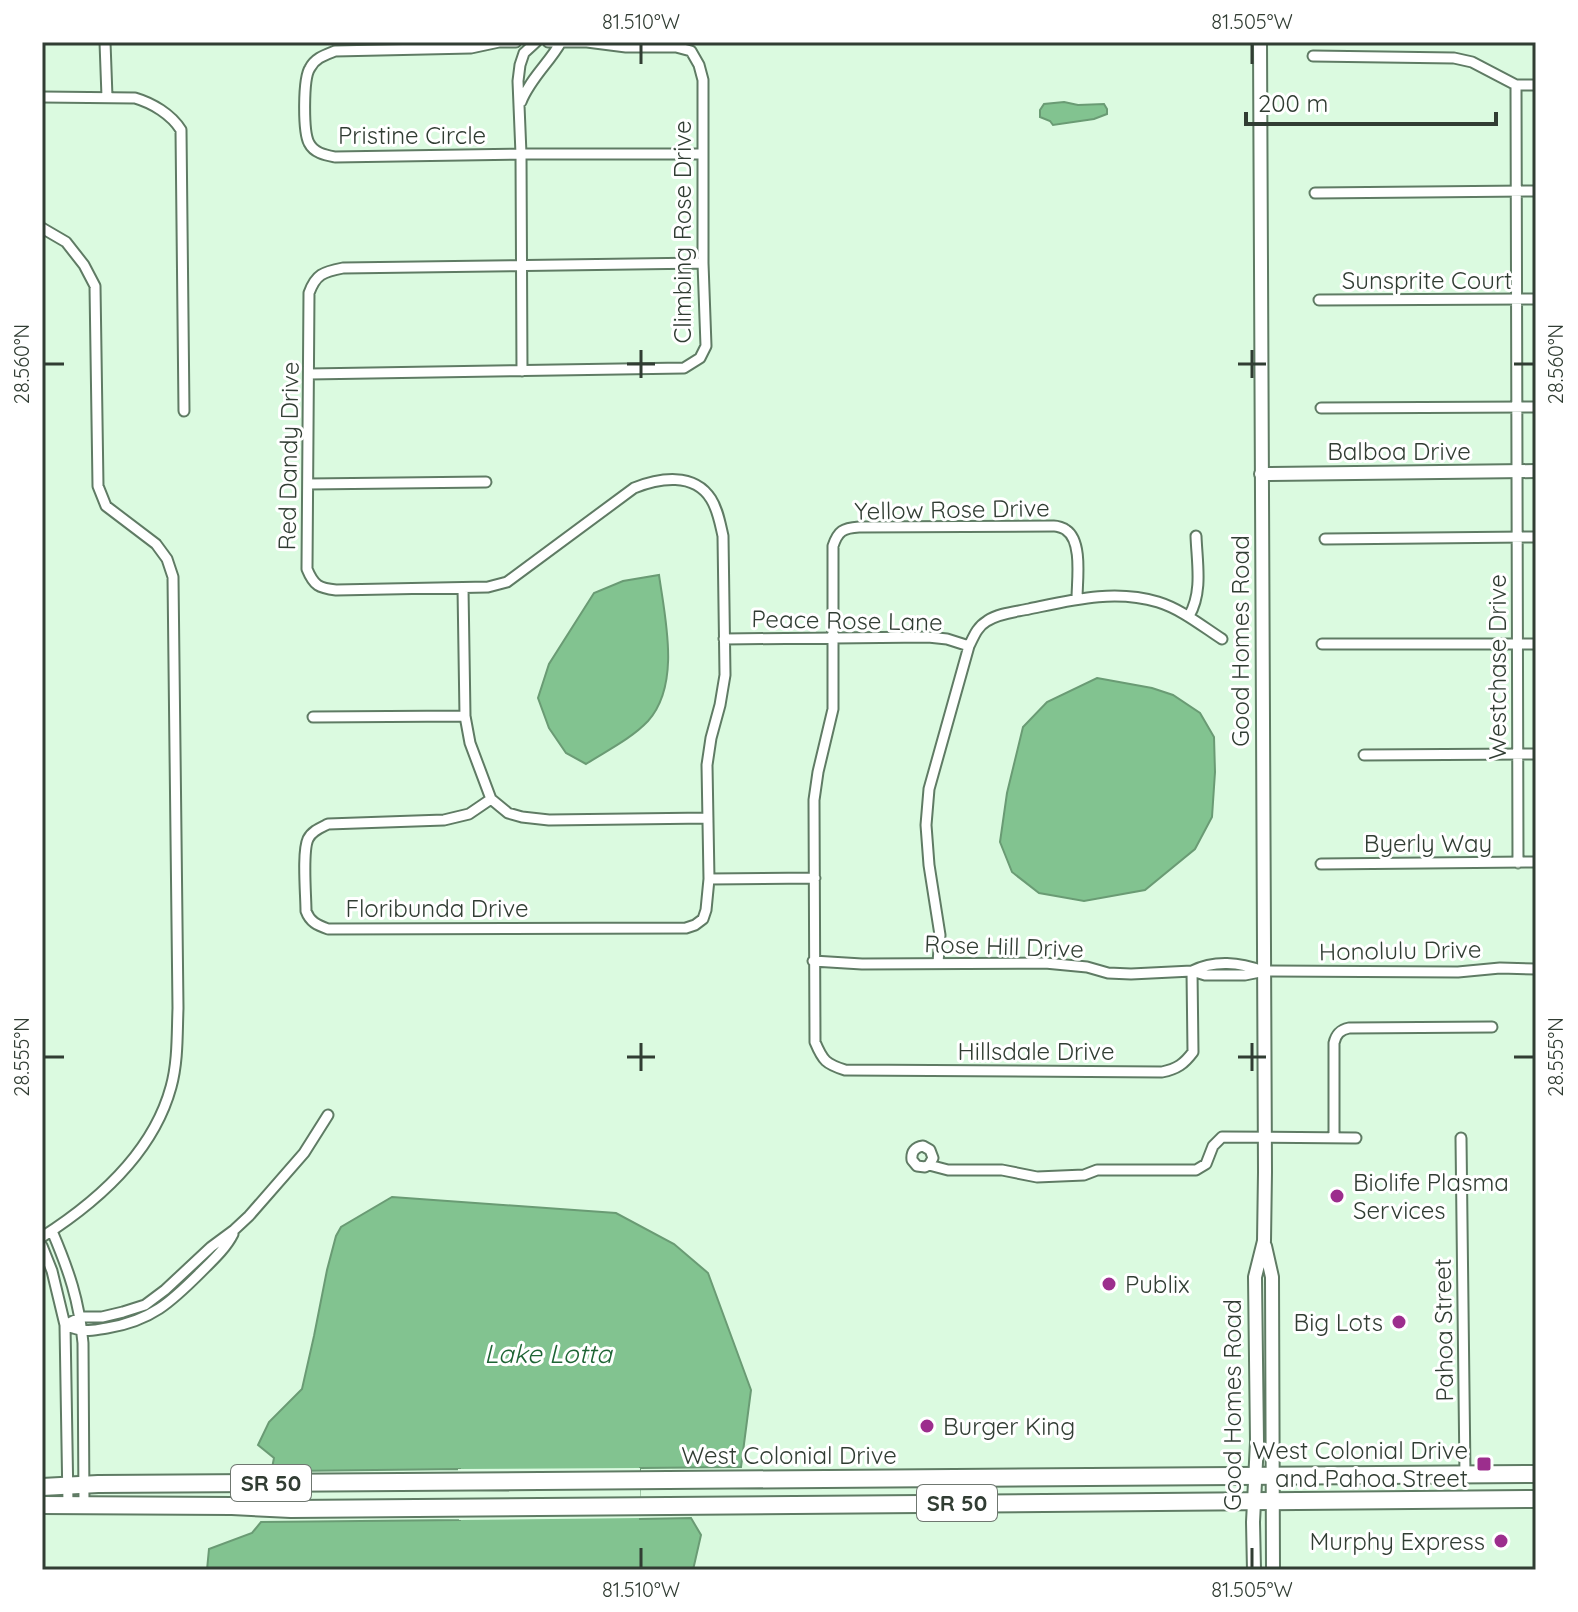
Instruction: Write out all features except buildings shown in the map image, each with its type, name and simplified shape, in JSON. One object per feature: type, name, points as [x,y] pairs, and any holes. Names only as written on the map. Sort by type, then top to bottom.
[{"type":"highway","name":"West Colonial Drive","points":[[42,1487],[1536,1474]]},
{"type":"highway","points":[[1001,1503],[1039,1490],[1061,1477]]},
{"type":"highway","points":[[746,1479],[746,1505]]},
{"type":"highway","name":"West Colonial Drive","points":[[42,1505],[291,1509],[1536,1499]]},
{"type":"street","points":[[105,42],[107,97]]},
{"type":"street","name":"Pristine Circle","points":[[516,42],[471,48],[335,51],[321,56],[310,66],[306,78],[306,132],[309,143],[320,154],[335,157],[521,154]]},
{"type":"street","points":[[522,371],[518,81],[524,53],[536,42]]},
{"type":"street","name":"Climbing Rose Drive","points":[[309,374],[684,368],[700,358],[706,346],[703,80],[699,65],[691,51],[676,47],[548,42]]},
{"type":"street","points":[[520,105],[526,89],[561,42]]},
{"type":"street","name":"Good Homes Road","points":[[1254,1570],[1255,1501],[1264,1476],[1272,1277],[1264,1241],[1260,42]]},
{"type":"street","points":[[1313,56],[1454,58],[1472,62],[1516,85],[1536,85]]},
{"type":"street","name":"Westchase Drive","points":[[1516,85],[1518,863]]},
{"type":"street","points":[[42,97],[135,98],[146,101],[175,121],[181,130],[184,411]]},
{"type":"street","points":[[521,154],[703,154]]},
{"type":"street","points":[[1315,193],[1536,191]]},
{"type":"street","points":[[42,228],[66,242],[95,286],[98,486],[106,506],[156,544],[167,559],[173,577],[178,975],[177,1052],[172,1086],[160,1120],[139,1154],[71,1219],[42,1237]]},
{"type":"street","name":"Red Dandy Drive","points":[[703,263],[343,268],[327,271],[314,279],[309,293],[307,569],[312,582],[336,590],[488,587],[507,582],[634,488],[655,480],[679,480],[699,486],[711,498],[723,536],[725,675],[707,765],[709,879]]},
{"type":"street","name":"Sunsprite Court","points":[[1319,300],[1536,299]]},
{"type":"street","points":[[1321,408],[1536,407]]},
{"type":"street","name":"Balboa Drive","points":[[1261,474],[1536,471]]},
{"type":"street","points":[[308,484],[486,482]]},
{"type":"street","name":"Yellow Rose Drive","points":[[814,1033],[814,800],[833,709],[833,546],[837,534],[846,528],[1054,526],[1066,529],[1077,549],[1077,599]]},
{"type":"street","points":[[1189,616],[1198,593],[1196,536]]},
{"type":"street","points":[[1325,539],[1536,537]]},
{"type":"street","points":[[463,588],[465,716],[470,743],[491,799],[508,813],[549,820],[708,818]]},
{"type":"street","points":[[938,963],[940,935],[926,825],[929,789],[969,646],[977,630],[1001,615],[1103,595],[1161,603],[1189,616],[1222,639]]},
{"type":"street","name":"Peace Rose Lane","points":[[724,639],[928,637],[969,646]]},
{"type":"street","points":[[1322,644],[1536,644]]},
{"type":"street","points":[[313,717],[465,716]]},
{"type":"street","points":[[1364,755],[1536,754]]},
{"type":"street","name":"Floribunda Drive","points":[[491,799],[469,814],[444,820],[328,824],[315,830],[308,839],[306,849],[306,911],[309,919],[328,929],[686,928],[703,919],[709,879]]},
{"type":"street","name":"Byerly Way","points":[[1321,864],[1536,862]]},
{"type":"street","points":[[709,879],[815,878]]},
{"type":"street","name":"Rose Hill Drive","points":[[813,961],[862,964],[1045,963],[1131,974],[1192,971],[1206,964],[1245,964],[1265,971]]},
{"type":"street","name":"Honolulu Drive","points":[[1265,971],[1458,972],[1536,969]]},
{"type":"street","name":"Hillsdale Drive","points":[[814,1033],[821,1057],[830,1065],[845,1070],[1175,1070],[1193,1052],[1192,971]]},
{"type":"street","points":[[1334,1138],[1334,1043],[1336,1035],[1342,1030],[1492,1027]]},
{"type":"street","points":[[65,1325],[81,1317],[102,1317],[145,1305],[165,1290],[249,1216],[304,1153],[328,1115]]},
{"type":"street","points":[[929,1165],[948,1170],[1002,1170],[1037,1177],[1084,1175],[1097,1170],[1196,1170],[1206,1164],[1213,1146],[1222,1137],[1356,1138]]},
{"type":"street","name":"Pahoa Street","points":[[1461,1138],[1465,1474]]},
{"type":"street","points":[[65,1325],[82,1332],[124,1325],[160,1309],[182,1292],[215,1257],[234,1230]]},
{"type":"street","points":[[52,1231],[69,1269],[81,1317],[76,1504]]},
{"type":"street","points":[[42,1246],[52,1271],[65,1325],[76,1504]]},
{"type":"street","name":"Good Homes Road","points":[[1264,1476],[1273,1501],[1273,1570]]},
{"type":"water","points":[[1044,104],[1104,104],[1107,114],[1053,125],[1040,117]]},
{"type":"water","points":[[659,575],[667,630],[668,670],[658,706],[648,721],[634,733],[586,764],[566,753],[549,728],[538,698],[549,664],[594,593],[623,581]]},
{"type":"water","points":[[1097,678],[1173,695],[1200,713],[1214,737],[1215,772],[1212,817],[1195,849],[1145,890],[1084,901],[1039,893],[1012,872],[1000,842],[1007,793],[1023,727],[1047,702]]},
{"type":"water","name":"Lake Lotta","points":[[392,1197],[616,1213],[674,1244],[708,1273],[751,1390],[741,1467],[640,1468],[640,1519],[691,1518],[701,1535],[693,1570],[207,1570],[209,1549],[252,1533],[261,1522],[460,1520],[460,1469],[290,1471],[272,1468],[274,1458],[258,1445],[269,1422],[302,1389],[336,1236],[341,1227]]},
{"type":"pier","points":[[640,1468],[641,1518],[459,1520],[458,1469]]},
{"type":"place","name":"Biolife Plasma Services","points":[[1337,1196]]},
{"type":"place","name":"Publix","points":[[1109,1284]]},
{"type":"place","name":"Big Lots","points":[[1399,1322]]},
{"type":"place","name":"Burger King","points":[[927,1426]]},
{"type":"place","name":"West Colonial Drive and Pahoa Street","points":[[1484,1464]]},
{"type":"place","name":"Murphy Express","points":[[1501,1541]]}]
